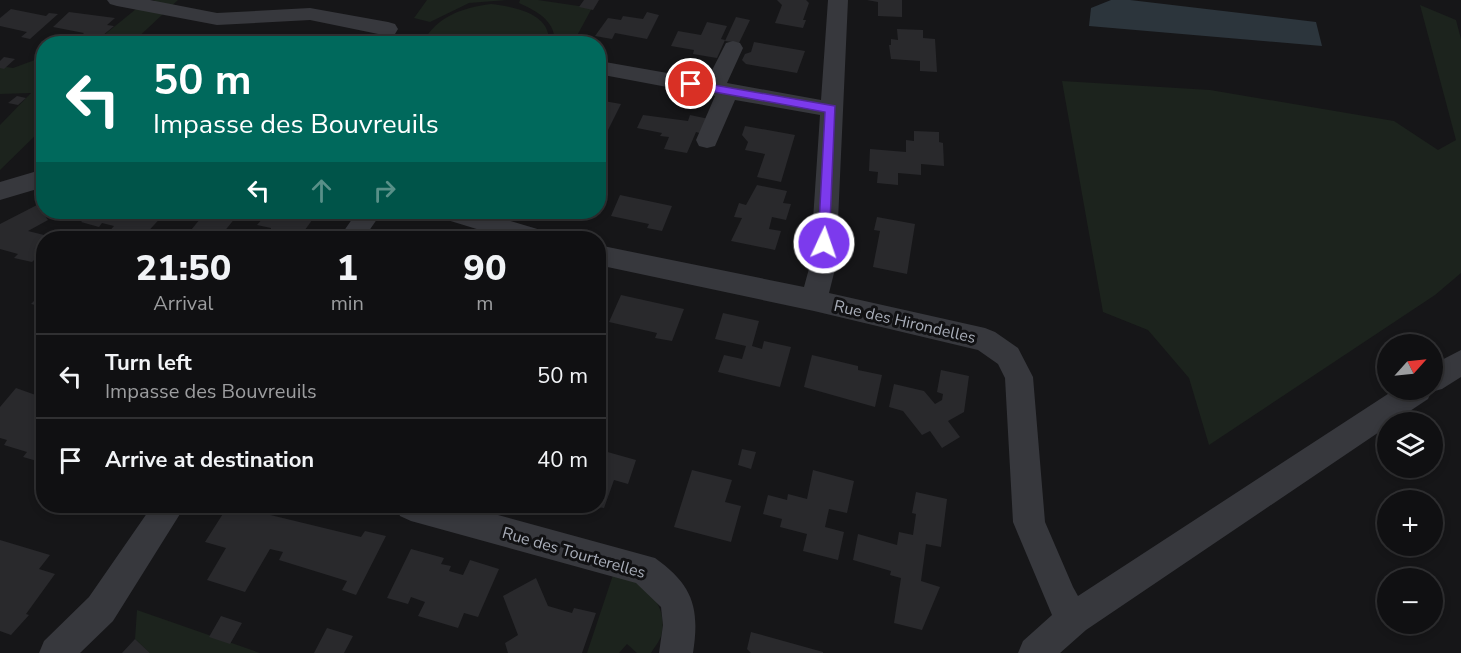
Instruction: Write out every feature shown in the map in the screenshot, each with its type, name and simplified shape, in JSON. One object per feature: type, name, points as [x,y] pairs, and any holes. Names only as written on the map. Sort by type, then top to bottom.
[{"type":"street","points":[[117,0],[217,19],[310,14],[388,28]]},
{"type":"street","points":[[814,300],[823,265],[838,0]]},
{"type":"street","points":[[707,140],[733,48]]},
{"type":"street","points":[[606,69],[831,109]]},
{"type":"street","points":[[0,191],[36,180]]},
{"type":"street","points":[[475,219],[513,231]]},
{"type":"street","name":"Rue des Hirondelles","points":[[606,257],[814,300],[985,340],[1008,356],[1019,376],[1029,522],[1061,599],[1074,618]]},
{"type":"street","points":[[1443,374],[1461,362]]},
{"type":"street","points":[[1035,653],[1074,618],[1403,400]]},
{"type":"street","points":[[56,653],[101,609],[165,513]]},
{"type":"street","name":"Rue des Tourterelles","points":[[437,513],[644,569],[665,583],[677,601],[681,628],[676,653]]},
{"type":"shaded area","points":[[155,0],[178,0],[139,36],[103,36],[136,9],[144,10]]},
{"type":"shaded area","points":[[427,0],[507,0],[469,3],[430,22],[414,18]]},
{"type":"shaded area","points":[[520,0],[538,0],[592,8],[577,36],[554,36],[549,23],[544,18],[519,3]]},
{"type":"shaded area","points":[[1111,0],[1130,0],[1316,22],[1322,46],[1089,26],[1091,8]]},
{"type":"shaded area","points":[[491,4],[530,13],[544,25],[548,36],[427,36],[443,20],[470,8]]},
{"type":"shaded area","points":[[1420,5],[1456,20],[1461,39],[1461,273],[1435,295],[1209,445],[1189,378],[1148,330],[1103,312],[1062,81],[1210,90],[1394,121],[1438,150],[1456,140]]},
{"type":"shaded area","points":[[36,60],[36,135],[0,170],[0,125],[31,93],[0,94],[0,66],[13,68]]},
{"type":"shaded area","points":[[614,572],[644,588],[657,604],[663,624],[661,636],[651,653],[637,653],[627,644],[619,653],[587,653]]},
{"type":"shaded area","points":[[137,610],[260,653],[150,653],[135,639]]},
{"type":"building","points":[[584,0],[599,0],[593,10],[579,7]]},
{"type":"building","points":[[777,0],[806,0],[809,3],[803,20],[806,20],[803,28],[775,23],[782,5]]},
{"type":"building","points":[[867,0],[902,0],[902,17],[878,16],[878,2]]},
{"type":"building","points":[[11,9],[46,16],[49,13],[58,14],[30,39],[21,37],[27,32],[0,26],[0,18]]},
{"type":"building","points":[[69,12],[115,18],[107,25],[114,26],[102,36],[81,36],[84,33],[53,27]]},
{"type":"building","points":[[647,12],[659,15],[647,39],[615,33],[612,39],[606,36],[595,36],[608,18],[621,20],[623,16],[643,19]]},
{"type":"building","points":[[736,17],[750,20],[739,43],[725,41]]},
{"type":"building","points":[[707,22],[727,26],[721,39],[725,40],[717,58],[693,54],[694,50],[671,46],[678,31],[701,35]]},
{"type":"building","points":[[897,29],[923,30],[923,38],[935,39],[937,72],[920,71],[920,61],[891,59],[889,45],[891,45],[891,39],[898,40]]},
{"type":"building","points":[[754,42],[805,51],[797,73],[746,64],[742,60],[745,54],[751,52]]},
{"type":"building","points":[[4,57],[15,59],[4,69],[0,68],[0,61]]},
{"type":"building","points":[[17,96],[26,98],[18,105],[8,103]]},
{"type":"building","points":[[606,101],[621,104],[606,134]]},
{"type":"building","points":[[643,115],[688,121],[690,115],[709,119],[703,134],[696,132],[687,153],[664,149],[669,137],[660,136],[662,133],[637,128]]},
{"type":"building","points":[[745,126],[795,135],[781,182],[757,177],[765,154],[745,150],[748,142],[742,135]]},
{"type":"building","points":[[914,131],[939,132],[939,142],[943,143],[944,166],[921,164],[921,175],[898,173],[898,185],[877,183],[878,172],[869,171],[870,149],[906,152],[906,140],[914,141]]},
{"type":"building","points":[[757,185],[787,191],[783,203],[791,204],[786,220],[772,217],[769,229],[781,231],[775,250],[731,241],[742,218],[734,217],[739,203],[746,205]]},
{"type":"building","points":[[620,195],[672,206],[662,231],[647,228],[649,224],[611,216]]},
{"type":"building","points":[[36,206],[36,219],[48,220],[28,231],[36,233],[36,258],[32,262],[14,258],[18,254],[0,249],[0,224]]},
{"type":"building","points":[[877,217],[915,224],[907,274],[873,267],[880,231],[874,230]]},
{"type":"building","points":[[84,219],[160,219],[148,231],[110,231],[114,226],[102,223],[99,227],[81,222]]},
{"type":"building","points":[[200,219],[234,219],[225,231],[190,231]]},
{"type":"building","points":[[262,219],[313,219],[304,231],[271,231],[271,228],[257,225]]},
{"type":"building","points":[[621,295],[684,309],[672,341],[655,338],[657,333],[609,322]]},
{"type":"building","points":[[723,313],[759,321],[752,346],[762,349],[764,341],[791,347],[780,387],[718,372],[724,355],[742,359],[746,346],[715,339]]},
{"type":"building","points":[[812,355],[858,366],[858,370],[882,375],[875,407],[804,387]]},
{"type":"building","points":[[941,370],[969,376],[964,412],[948,421],[960,437],[942,448],[930,431],[922,435],[903,411],[889,407],[894,384],[924,391],[935,404],[942,400],[943,394],[937,392]]},
{"type":"building","points":[[16,388],[36,395],[36,461],[23,457],[27,452],[4,445],[7,440],[0,438],[0,407]]},
{"type":"building","points":[[742,449],[756,452],[751,469],[738,465]]},
{"type":"building","points":[[606,452],[636,460],[628,484],[614,480],[606,502]]},
{"type":"building","points":[[692,470],[732,480],[725,502],[741,506],[731,542],[674,527]]},
{"type":"building","points":[[813,470],[854,481],[847,513],[829,509],[825,527],[844,532],[838,560],[803,551],[807,534],[780,527],[782,519],[763,514],[768,495],[787,500],[788,494],[807,499]]},
{"type":"building","points":[[916,492],[947,499],[941,547],[926,544],[921,581],[940,587],[922,630],[894,623],[901,578],[890,575],[891,571],[853,560],[858,534],[897,545],[899,532],[913,535],[916,514],[912,513]]},
{"type":"building","points":[[223,513],[263,513],[361,537],[365,531],[386,536],[356,595],[342,590],[347,581],[279,560],[283,552],[270,549],[245,592],[207,580],[226,548],[205,542]]},
{"type":"building","points":[[0,540],[50,555],[39,569],[55,574],[26,614],[29,615],[11,635],[0,631]]},
{"type":"building","points":[[411,549],[444,558],[441,564],[451,566],[449,571],[463,575],[470,560],[499,569],[478,617],[464,613],[458,628],[418,616],[425,602],[411,597],[408,604],[387,598]]},
{"type":"building","points":[[536,578],[548,606],[572,613],[574,608],[596,613],[582,653],[508,653],[505,643],[518,635],[503,596]]},
{"type":"building","points":[[221,616],[242,623],[230,644],[209,637]]},
{"type":"building","points":[[327,628],[353,636],[344,653],[314,653]]},
{"type":"building","points":[[751,632],[823,653],[751,653],[747,649]]},
{"type":"building","points":[[135,639],[150,653],[122,653]]},
{"type":"route","points":[[691,84],[831,109],[824,243]]}]
